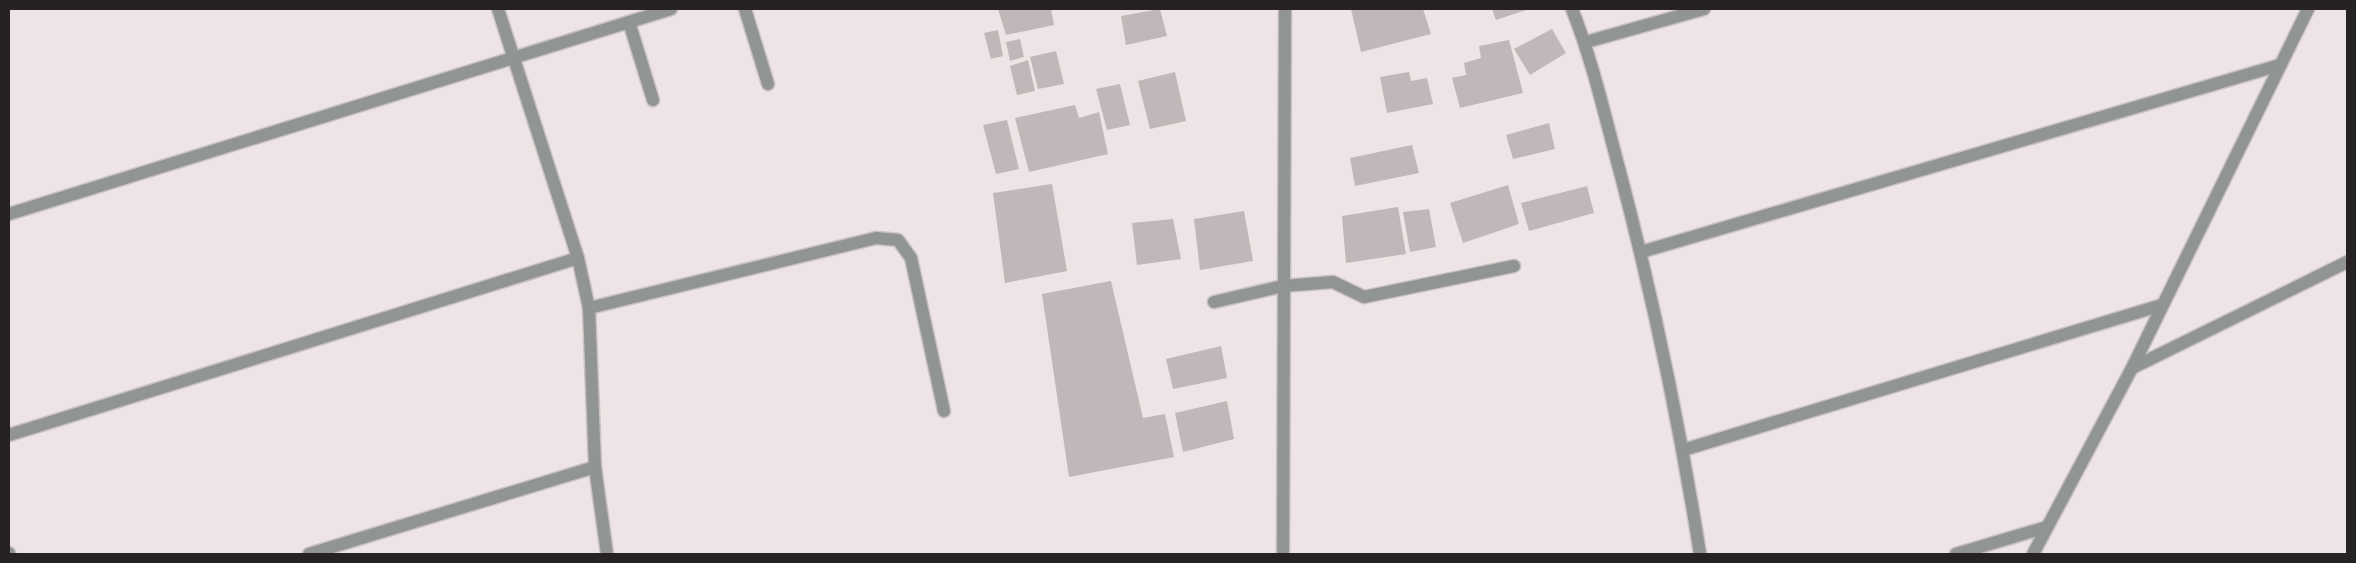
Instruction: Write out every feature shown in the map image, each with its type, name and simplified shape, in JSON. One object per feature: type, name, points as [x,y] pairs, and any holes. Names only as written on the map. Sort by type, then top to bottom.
[{"type":"street","points":[[498,9],[578,258],[590,308],[595,468],[607,554]]},
{"type":"street","points":[[9,214],[514,56],[671,9]]},
{"type":"street","points":[[745,9],[768,84]]},
{"type":"street","points":[[1283,554],[1282,286],[1285,9]]},
{"type":"street","points":[[1572,9],[1586,42],[1641,252],[1683,450],[1700,554]]},
{"type":"street","points":[[1586,42],[1704,9]]},
{"type":"street","points":[[2033,554],[2132,368],[2308,9]]},
{"type":"street","points":[[628,22],[653,100]]},
{"type":"street","points":[[1641,252],[2280,65]]},
{"type":"street","points":[[590,308],[876,238],[898,240],[911,258],[944,411]]},
{"type":"street","points":[[9,435],[578,258]]},
{"type":"street","points":[[2132,368],[2347,262]]},
{"type":"street","points":[[1214,302],[1282,286],[1332,282],[1364,297],[1514,266]]},
{"type":"street","points":[[1683,450],[2162,305]]},
{"type":"street","points":[[309,554],[595,468]]},
{"type":"street","points":[[1956,554],[2047,527]]},
{"type":"building","points":[[998,9],[1051,9],[1054,25],[1006,35]]},
{"type":"building","points":[[1160,9],[1167,36],[1126,45],[1121,16]]},
{"type":"building","points":[[1351,9],[1423,9],[1431,34],[1361,52]]},
{"type":"building","points":[[1492,9],[1529,9],[1496,20]]},
{"type":"building","points":[[1552,29],[1566,53],[1530,75],[1514,49]]},
{"type":"building","points":[[998,30],[1003,56],[991,59],[984,33]]},
{"type":"building","points":[[1020,39],[1024,57],[1010,61],[1006,42]]},
{"type":"building","points":[[1509,40],[1523,93],[1460,108],[1452,78],[1466,75],[1464,63],[1481,58],[1479,46]]},
{"type":"building","points":[[1056,51],[1064,84],[1038,89],[1030,57]]},
{"type":"building","points":[[1028,60],[1035,91],[1017,95],[1010,66]]},
{"type":"building","points":[[1175,72],[1186,121],[1150,129],[1138,81]]},
{"type":"building","points":[[1409,72],[1411,81],[1427,78],[1433,104],[1387,113],[1380,77]]},
{"type":"building","points":[[1120,84],[1130,125],[1107,130],[1096,89]]},
{"type":"building","points":[[1075,105],[1079,118],[1099,112],[1108,154],[1029,172],[1015,118]]},
{"type":"building","points":[[1007,120],[1019,169],[996,174],[983,125]]},
{"type":"building","points":[[1549,123],[1555,149],[1513,159],[1506,135]]},
{"type":"building","points":[[1412,145],[1419,173],[1355,186],[1350,158]]},
{"type":"building","points":[[1052,184],[1067,271],[1005,283],[993,193]]},
{"type":"building","points":[[1508,185],[1519,224],[1463,243],[1450,203]]},
{"type":"building","points":[[1587,186],[1594,213],[1529,231],[1521,203]]},
{"type":"building","points":[[1398,207],[1406,254],[1346,263],[1342,216]]},
{"type":"building","points":[[1429,209],[1436,247],[1410,252],[1403,212]]},
{"type":"building","points":[[1244,211],[1253,261],[1200,270],[1194,219]]},
{"type":"building","points":[[1173,219],[1181,259],[1137,265],[1132,223]]},
{"type":"building","points":[[1111,281],[1143,418],[1165,414],[1174,457],[1069,477],[1042,294]]},
{"type":"building","points":[[1221,346],[1227,378],[1173,389],[1166,359]]},
{"type":"building","points":[[1227,401],[1234,439],[1183,452],[1175,413]]}]
